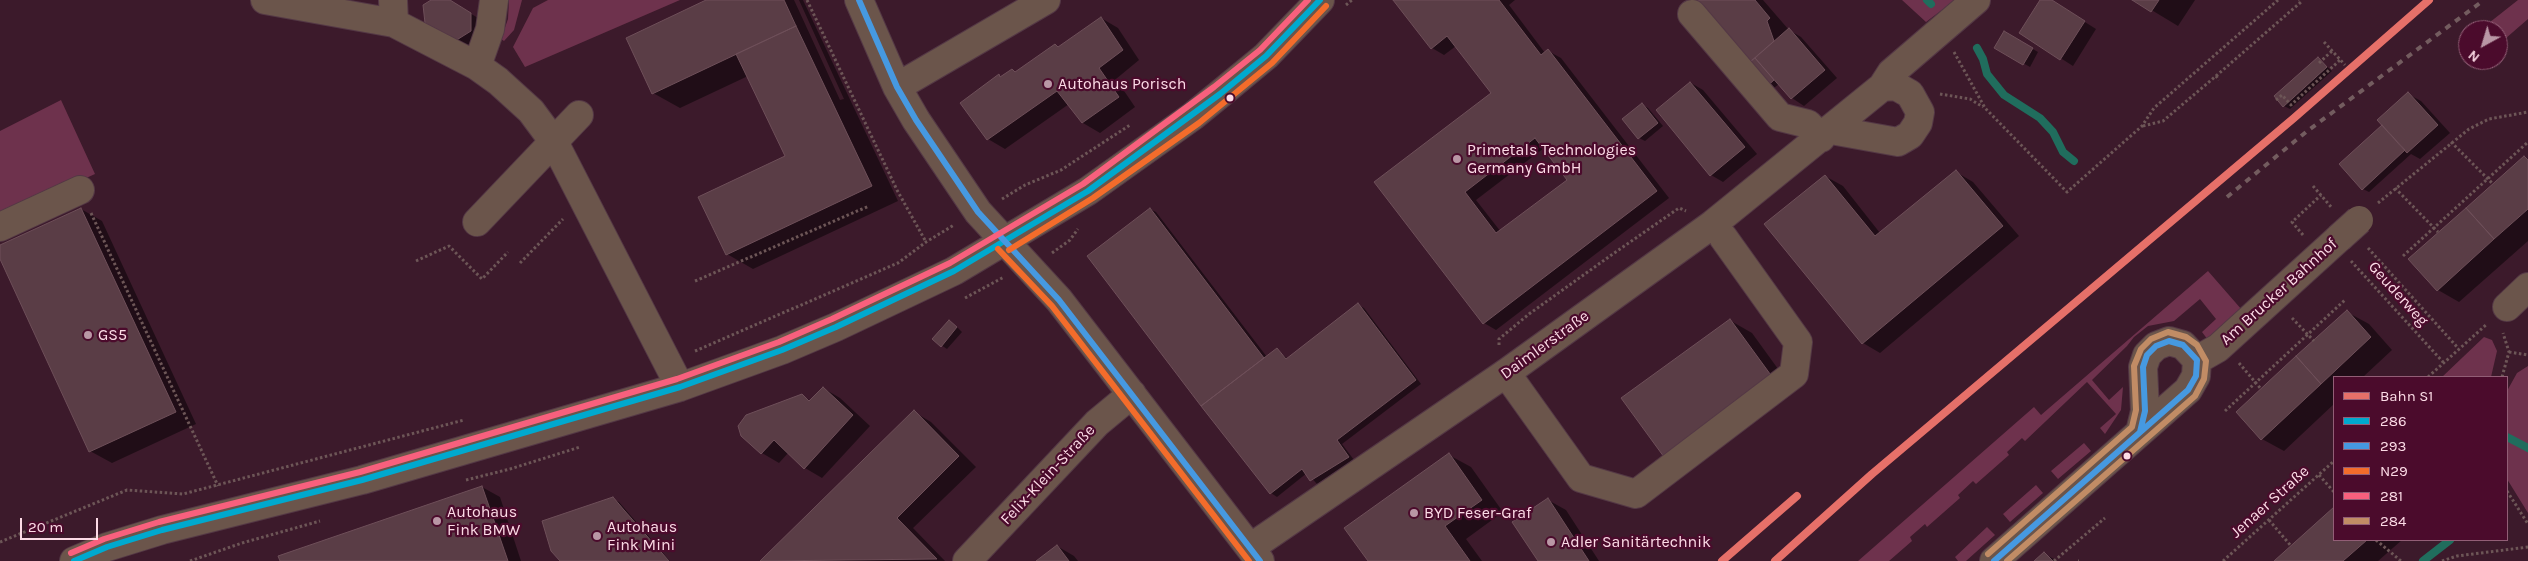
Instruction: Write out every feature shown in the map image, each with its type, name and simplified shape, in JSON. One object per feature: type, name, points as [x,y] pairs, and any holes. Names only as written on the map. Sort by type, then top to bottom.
[{"type":"street","points":[[265,0],[393,11],[498,81],[531,111],[554,142],[680,388]]},
{"type":"street","points":[[477,66],[490,29],[494,0]]},
{"type":"street","points":[[897,88],[1046,0]]},
{"type":"street","points":[[74,561],[107,547],[162,530],[362,480],[680,388],[782,350],[836,327],[918,289],[1004,243],[1088,191],[1193,116],[1266,56],[1320,0]]},
{"type":"street","name":"Daimlerstraße","points":[[1255,554],[1506,373],[1718,230],[1882,87],[1890,73],[1976,0]]},
{"type":"street","points":[[861,1],[897,88],[968,198],[1004,243],[1059,300],[1255,554]]},
{"type":"street","points":[[1692,14],[1780,117],[1808,124],[1826,134],[1898,142],[1910,135],[1918,123],[1920,112],[1912,97],[1896,86],[1882,87]]},
{"type":"street","points":[[477,222],[579,115]]},
{"type":"street","points":[[0,227],[80,190]]},
{"type":"street","points":[[1506,373],[1581,478],[1636,494],[1794,374],[1798,342],[1718,230]]},
{"type":"street","name":"Am Brucker Bahnhof","points":[[2197,360],[2222,344],[2349,234]]},
{"type":"street","points":[[2506,307],[2528,287]]},
{"type":"street","points":[[1994,561],[2188,390],[2196,376],[2197,360],[2183,345],[2169,341],[2156,346],[2147,355],[2143,367],[2145,411],[2140,432]]},
{"type":"street","name":"Felix-Klein-Straße","points":[[967,561],[1097,423],[1132,394]]},
{"type":"path","points":[[807,0],[892,181],[926,242]]},
{"type":"path","points":[[1944,28],[1968,80],[1985,108],[2067,192],[2142,126],[2154,108],[2278,0]]},
{"type":"path","points":[[2142,126],[2163,121],[2301,2],[2299,0]]},
{"type":"path","points":[[2324,42],[2345,66]]},
{"type":"path","points":[[2319,63],[2332,51]]},
{"type":"path","points":[[2276,100],[2282,95],[2291,105],[2340,60]]},
{"type":"path","points":[[2216,76],[2219,80]]},
{"type":"path","points":[[1912,97],[1949,94],[1970,99],[1985,108]]},
{"type":"path","points":[[2349,234],[2395,188],[2469,129],[2489,119],[2528,112]]},
{"type":"path","points":[[2451,142],[2493,184]]},
{"type":"path","points":[[2403,256],[2528,142]]},
{"type":"path","points":[[2395,188],[2438,232]]},
{"type":"path","points":[[80,190],[209,463],[218,486]]},
{"type":"path","points":[[2321,195],[2292,222],[2349,234],[2458,348]]},
{"type":"path","points":[[520,263],[583,198]]},
{"type":"path","points":[[694,281],[869,206]]},
{"type":"path","points":[[1506,373],[1499,363],[1499,339],[1529,314],[1679,208],[1718,230]]},
{"type":"path","name":"Geuderweg","points":[[2349,234],[2443,362]]},
{"type":"path","points":[[416,262],[449,246],[482,279],[508,252]]},
{"type":"path","points":[[2224,411],[2346,299]]},
{"type":"path","points":[[2429,376],[2506,307]]},
{"type":"path","points":[[2222,344],[2261,389]]},
{"type":"path","points":[[2502,376],[2509,352],[2528,355]]},
{"type":"path","name":"Jenaer Straße","points":[[2223,561],[2333,463]]},
{"type":"path","points":[[2319,475],[2333,491]]},
{"type":"path","points":[[2508,493],[2528,524]]},
{"type":"path","points":[[2054,561],[2105,518]]},
{"type":"path","points":[[2269,520],[2291,546]]},
{"type":"path","points":[[2377,541],[2401,561]]},
{"type":"path","points":[[2442,561],[2457,556],[2528,547]]},
{"type":"shaded area","points":[[509,0],[522,0],[514,30],[504,41],[501,39],[508,19]]},
{"type":"shaded area","points":[[548,0],[680,0],[525,67],[513,47],[533,8]]},
{"type":"shaded area","points":[[794,0],[799,0],[844,99],[840,100]]},
{"type":"shaded area","points":[[1902,0],[1955,0],[1926,22]]},
{"type":"shaded area","points":[[2518,0],[2528,0],[2528,19],[2508,36],[2508,20],[2493,20]]},
{"type":"shaded area","points":[[61,100],[95,174],[0,217],[0,131]]},
{"type":"shaded area","points":[[2208,271],[2242,310],[2208,340],[2202,332],[2216,319],[2200,299],[2174,321],[2148,326],[2134,337],[2092,380],[2109,400],[2123,387],[2121,410],[2105,434],[2100,428],[2116,414],[2087,382],[2025,441],[2022,438],[2007,452],[2009,455],[1976,484],[1973,481],[1958,495],[1960,498],[1927,527],[1925,524],[1910,537],[1912,541],[1889,561],[1858,561],[2034,407],[2041,415]]},
{"type":"shaded area","points":[[2484,337],[2492,340],[2497,351],[2491,376],[2443,376]]},
{"type":"shaded area","points":[[2528,366],[2528,513],[2508,481],[2508,389],[2517,373]]},
{"type":"shaded area","points":[[2084,443],[2091,451],[2058,479],[2051,471]]},
{"type":"shaded area","points":[[2036,485],[2043,493],[2010,522],[2003,514]]},
{"type":"shaded area","points":[[1987,527],[1995,535],[1966,561],[1958,561],[1955,557]]},
{"type":"building","points":[[431,0],[450,0],[471,13],[471,31],[455,41],[425,23],[423,5]]},
{"type":"building","points":[[706,0],[784,0],[796,26],[652,94],[626,38]]},
{"type":"building","name":"Primetals Technologies Germany GmbH","points":[[1393,0],[1499,0],[1541,55],[1548,49],[1657,191],[1483,324],[1374,182],[1491,93],[1447,36],[1431,49]],"holes":[[[1535,138],[1567,180],[1496,233],[1465,192]]]},
{"type":"building","points":[[1695,0],[1755,0],[1770,18],[1767,21],[1774,41],[1744,67]]},
{"type":"building","points":[[2040,0],[2052,0],[2085,21],[2060,60],[2019,33]]},
{"type":"building","points":[[2132,0],[2159,0],[2151,12]]},
{"type":"building","name":"Autohaus Porisch","points":[[1101,17],[1123,50],[1099,68],[1119,97],[1082,123],[1057,91],[987,140],[960,103],[999,74],[1000,77],[1012,69],[1015,72],[1055,44],[1058,47]]},
{"type":"building","points":[[796,26],[872,186],[726,255],[698,197],[785,156],[736,54]]},
{"type":"building","points":[[1789,28],[1825,70],[1791,99],[1755,58]]},
{"type":"building","points":[[2004,31],[2033,48],[2023,65],[1994,48]]},
{"type":"building","points":[[2318,57],[2327,67],[2283,107],[2274,96]]},
{"type":"building","points":[[1755,58],[1774,80],[1764,89],[1744,67]]},
{"type":"building","points":[[1690,82],[1745,147],[1710,176],[1656,110]]},
{"type":"building","points":[[2408,92],[2438,125],[2407,153],[2377,120]]},
{"type":"building","points":[[1642,103],[1658,123],[1638,139],[1622,119]]},
{"type":"building","points":[[2382,125],[2405,150],[2362,190],[2339,164]]},
{"type":"building","points":[[2524,156],[2528,160],[2528,209],[2494,239],[2466,208]]},
{"type":"building","points":[[1956,170],[2003,226],[1862,344],[1764,224],[1825,175],[1875,236]]},
{"type":"building","name":"GS5","points":[[81,208],[176,412],[89,452],[0,259],[0,245]]},
{"type":"building","points":[[1150,208],[1264,358],[1201,406],[1087,256]]},
{"type":"building","points":[[2466,208],[2494,239],[2437,291],[2408,259]]},
{"type":"building","points":[[1358,303],[1416,380],[1337,440],[1349,457],[1310,481],[1302,469],[1270,494],[1201,406],[1277,348],[1286,359]]},
{"type":"building","points":[[2347,310],[2371,337],[2321,384],[2296,356]]},
{"type":"building","points":[[1730,319],[1773,378],[1664,457],[1621,398]]},
{"type":"building","points":[[949,320],[957,327],[941,347],[932,339]]},
{"type":"building","points":[[2296,356],[2321,384],[2261,440],[2236,412]]},
{"type":"building","points":[[823,387],[853,415],[804,469],[774,440],[761,454],[741,436],[738,426],[746,415],[802,394],[809,401]]},
{"type":"building","points":[[914,410],[959,456],[897,518],[937,559],[760,561]]},
{"type":"building","name":"BYD Feser-Graf","points":[[1449,453],[1482,500],[1445,526],[1470,561],[1368,561],[1344,528]]},
{"type":"building","name":"Autohaus Fink BMW","points":[[482,486],[508,561],[280,561],[278,556]]},
{"type":"building","name":"Autohaus Fink Mini","points":[[613,497],[669,561],[560,561],[551,551],[542,521]]},
{"type":"building","name":"Adler Sanitärtechnik","points":[[1548,498],[1589,561],[1538,561],[1512,522]]},
{"type":"building","points":[[2333,508],[2333,541],[2366,541],[2343,561],[2274,561]]},
{"type":"building","points":[[1057,545],[1069,561],[1036,561]]},
{"type":"building","points":[[2044,552],[2053,561],[2034,561]]},
{"type":"waterway","points":[[1927,0],[1931,4]]},
{"type":"waterway","points":[[1977,48],[1983,59],[1987,74],[2004,95],[2040,118],[2053,132],[2063,152],[2074,161]]},
{"type":"waterway","points":[[2508,438],[2528,448]]},
{"type":"waterway","points":[[2423,561],[2449,541]]},
{"type":"railway","points":[[2227,197],[2306,132],[2484,0]]},
{"type":"rail line","name":"S1","points":[[1775,561],[1872,474],[2294,118],[2429,0]]},
{"type":"rail line","name":"S1","points":[[1722,561],[1797,496]]},
{"type":"transit line","name":"293","points":[[859,0],[897,87],[916,120],[978,212],[1059,300],[1260,561]]},
{"type":"transit line","name":"281","points":[[71,553],[104,539],[159,522],[360,472],[677,379],[779,342],[832,319],[950,263],[1083,184],[1214,87],[1260,50],[1308,0]]},
{"type":"transit line","name":"286","points":[[74,561],[107,547],[162,530],[362,480],[680,387],[782,350],[836,327],[954,271],[1088,191],[1220,94],[1266,56],[1320,0]]},
{"type":"transit line","name":"N29","points":[[1009,250],[1093,198],[1199,123],[1272,63],[1326,6]]},
{"type":"transit line","name":"N29","points":[[998,249],[1052,306],[1249,561]]},
{"type":"transit line","name":"284","points":[[1988,554],[2132,427],[2136,410],[2134,366],[2141,349],[2151,339],[2168,332],[2186,337],[2197,345],[2206,361],[2204,379],[2195,396],[2007,561]]},
{"type":"transit line","name":"293","points":[[1994,561],[2188,390],[2196,376],[2197,360],[2183,345],[2169,341],[2156,346],[2147,355],[2143,367],[2145,411],[2140,432]]},
{"type":"place","name":"Autohaus Porisch","points":[[1048,84]]},
{"type":"place","name":"Primetals Technologies Germany GmbH","points":[[1457,159]]},
{"type":"place","name":"GS5","points":[[88,335]]},
{"type":"place","name":"BYD Feser-Graf","points":[[1414,513]]},
{"type":"place","name":"Autohaus Fink BMW","points":[[437,521]]},
{"type":"place","name":"Autohaus Fink Mini","points":[[597,536]]},
{"type":"place","name":"Adler Sanitärtechnik","points":[[1551,542]]}]
